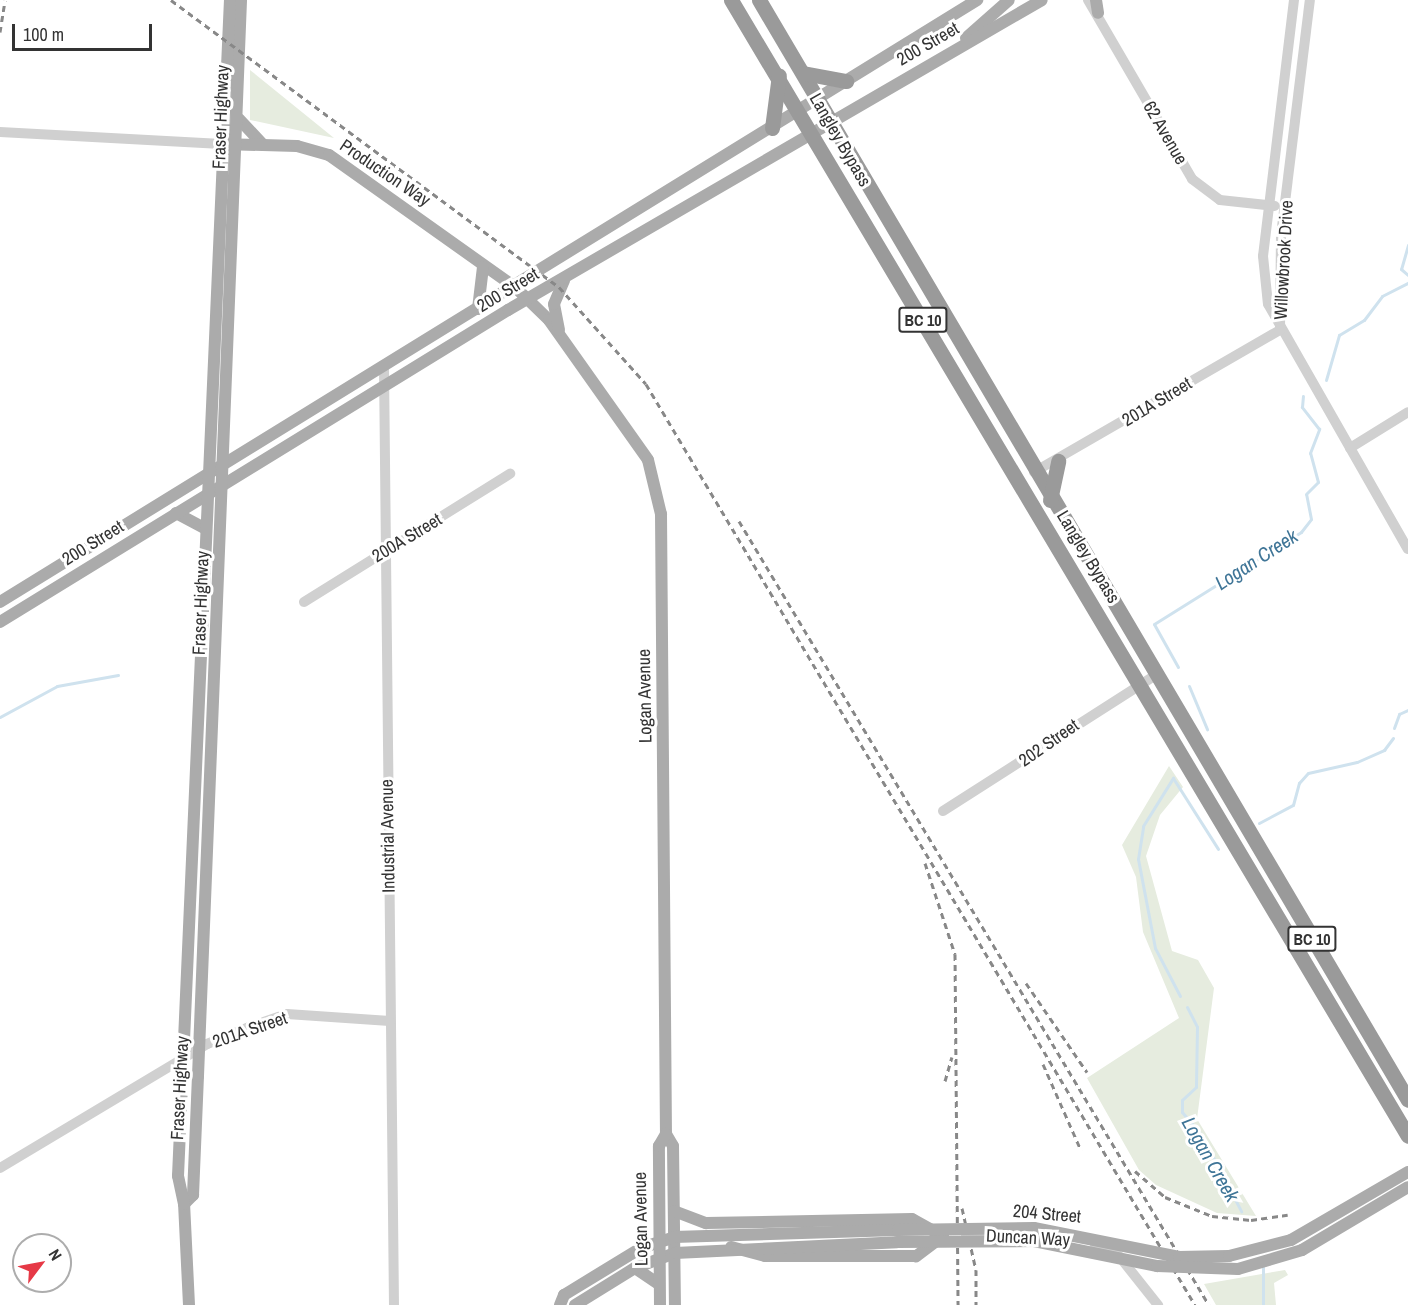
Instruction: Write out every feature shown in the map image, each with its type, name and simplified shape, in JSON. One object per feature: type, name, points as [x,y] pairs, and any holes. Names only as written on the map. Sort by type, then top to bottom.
[{"type":"highway","name":"Langley Bypass","points":[[731,0],[779,75],[1408,1137]]},
{"type":"highway","name":"Langley Bypass","points":[[759,0],[819,99],[1050,500],[1408,1100]]},
{"type":"highway","points":[[803,73],[846,81]]},
{"type":"highway","points":[[772,128],[779,75]]},
{"type":"highway","points":[[1050,500],[1058,461]]},
{"type":"highway","points":[[1012,469],[1034,472]]},
{"type":"main road","name":"Fraser Highway","points":[[189,1305],[184,1204],[178,1191],[230,0]]},
{"type":"main road","name":"Fraser Highway","points":[[184,1204],[193,1195],[200,1049],[238,145],[241,0]]},
{"type":"main road","name":"200 Street","points":[[0,602],[515,287],[977,0]]},
{"type":"main road","points":[[957,48],[1009,0]]},
{"type":"main road","name":"200 Street","points":[[0,622],[529,298],[564,280],[812,131],[1042,0]]},
{"type":"main road","points":[[239,118],[263,145]]},
{"type":"main road","name":"Production Way","points":[[222,144],[306,148],[342,161],[483,267],[529,298]]},
{"type":"main road","points":[[478,309],[483,267]]},
{"type":"main road","points":[[561,337],[554,304],[564,280]]},
{"type":"main road","name":"Logan Avenue","points":[[529,298],[561,337],[636,439],[660,501],[666,1134],[673,1146],[675,1305]]},
{"type":"main road","points":[[176,513],[206,529]]},
{"type":"main road","name":"Logan Avenue","points":[[660,1305],[658,1146],[666,1134]]},
{"type":"main road","name":"204 Street","points":[[575,1305],[635,1268],[660,1257],[675,1253],[731,1247],[1034,1228],[1179,1257],[1229,1256],[1291,1240],[1408,1172]]},
{"type":"main road","name":"204 Street","points":[[560,1305],[564,1295],[660,1240],[674,1237],[897,1236],[1034,1241],[1157,1266],[1238,1269],[1302,1250],[1408,1187]]},
{"type":"main road","points":[[674,1211],[706,1223],[912,1219],[943,1236],[916,1256],[765,1256],[731,1247]]},
{"type":"main road","points":[[635,1268],[659,1284]]},
{"type":"street","name":"62 Avenue","points":[[1088,0],[1097,6],[1192,179],[1220,200],[1284,208]]},
{"type":"street","name":"Willowbrook Drive","points":[[1280,330],[1264,282],[1269,206],[1294,0]]},
{"type":"street","name":"Willowbrook Drive","points":[[1280,330],[1284,208],[1310,0]]},
{"type":"street","name":"Production Way","points":[[0,132],[222,144]]},
{"type":"street","name":"201A Street","points":[[1034,472],[1058,461],[1280,330]]},
{"type":"street","points":[[1280,330],[1408,549]]},
{"type":"street","name":"Industrial Avenue","points":[[384,367],[394,1305]]},
{"type":"street","points":[[1350,448],[1408,412]]},
{"type":"street","name":"200A Street","points":[[304,602],[510,474]]},
{"type":"street","name":"202 Street","points":[[943,811],[1156,675]]},
{"type":"street","name":"201A Street","points":[[0,1168],[200,1049],[287,1014],[390,1021]]},
{"type":"street","name":"Duncan Way","points":[[943,1236],[1035,1235],[1103,1247],[1131,1268],[1158,1305]]},
{"type":"shaded area","points":[[250,70],[334,138],[250,120]]},
{"type":"shaded area","points":[[1169,766],[1183,787],[1160,815],[1146,856],[1172,951],[1198,960],[1214,988],[1197,1119],[1256,1216],[1217,1213],[1156,1185],[1139,1170],[1087,1078],[1179,1018],[1143,932],[1136,877],[1122,845]]},
{"type":"shaded area","points":[[1285,1270],[1288,1275],[1274,1283],[1276,1305],[1216,1305],[1204,1284]]},
{"type":"waterway","points":[[1408,245],[1401,269],[1408,275]]},
{"type":"waterway","points":[[1326,380],[1339,335],[1364,320],[1382,296],[1408,283]]},
{"type":"waterway","name":"Logan Creek","points":[[1178,667],[1154,624],[1301,532],[1311,519],[1306,494],[1318,482],[1310,453],[1319,429],[1302,407],[1303,396]]},
{"type":"waterway","points":[[0,717],[57,686],[118,675]]},
{"type":"waterway","name":"Logan Creek","points":[[1189,686],[1207,729]]},
{"type":"waterway","points":[[1394,728],[1399,714],[1408,710]]},
{"type":"waterway","points":[[1259,823],[1293,805],[1299,783],[1308,773],[1357,762],[1384,750],[1393,738]]},
{"type":"waterway","name":"Logan Creek","points":[[1180,996],[1155,948],[1138,859],[1143,826],[1173,778],[1218,849]]},
{"type":"waterway","name":"Logan Creek","points":[[1187,1007],[1197,1027],[1196,1087],[1182,1100],[1182,1112],[1202,1136],[1241,1211]]},
{"type":"waterway","name":"Logan Creek","points":[[1263,1264],[1263,1305]]},
{"type":"railway","points":[[0,32],[5,0]]},
{"type":"railway","points":[[171,0],[559,287],[646,384],[1195,1305]]},
{"type":"railway","points":[[739,521],[1209,1305]]},
{"type":"railway","points":[[925,863],[955,954],[958,1305]]},
{"type":"railway","points":[[1026,983],[1087,1072]]},
{"type":"railway","points":[[945,1081],[952,1057]]},
{"type":"railway","points":[[1043,1064],[1081,1150]]},
{"type":"railway","points":[[1135,1171],[1165,1197],[1212,1216],[1251,1220],[1288,1215]]},
{"type":"railway","points":[[962,1208],[976,1270],[976,1305]]}]
